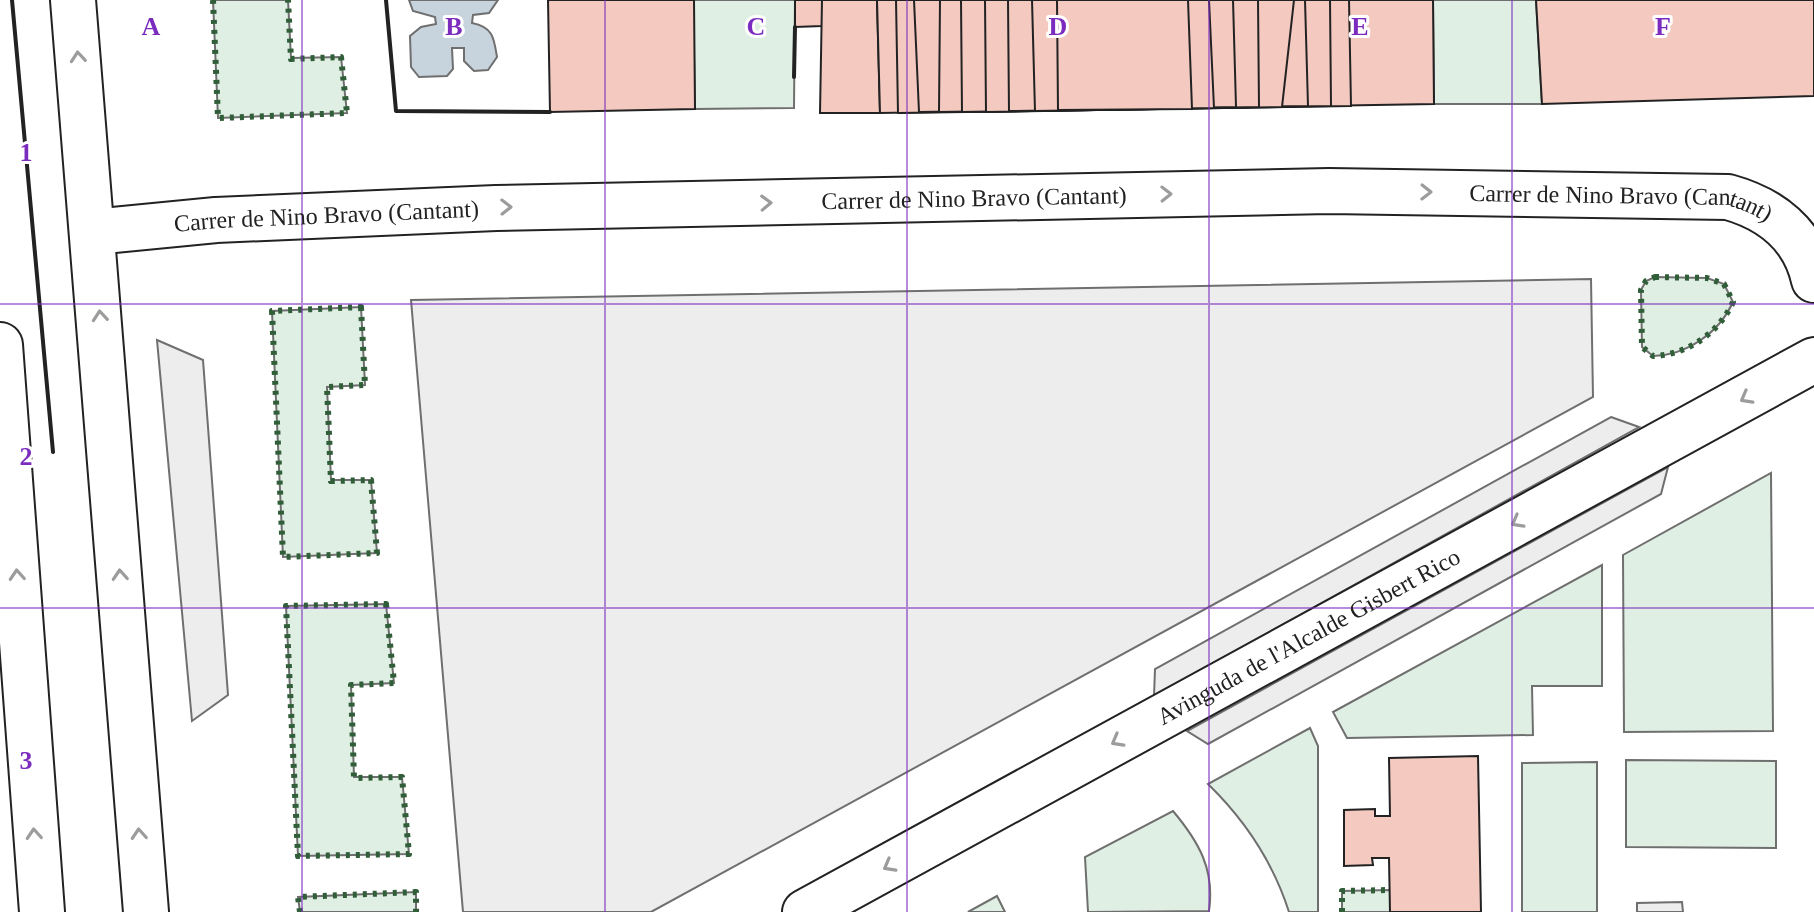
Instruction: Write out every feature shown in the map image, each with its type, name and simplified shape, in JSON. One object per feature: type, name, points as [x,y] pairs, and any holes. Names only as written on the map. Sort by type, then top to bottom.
[{"type":"main road","points":[[73,0],[146,912]]},
{"type":"main road","name":"Carrer de Nino Bravo (Cantant)","points":[[93,232],[216,220],[496,208],[1329,191],[1728,197],[1753,204],[1776,217],[1799,242],[1814,280]]},
{"type":"main road","points":[[0,345],[42,912]]},
{"type":"main road","name":"Avinguda de l'Alcalde Gisbert Rico","points":[[805,912],[1814,360]]},
{"type":"green space","points":[[213,0],[288,0],[291,58],[341,57],[347,113],[218,118]]},
{"type":"green space","points":[[693,0],[795,0],[794,108],[695,109]]},
{"type":"green space","points":[[1433,0],[1536,0],[1542,104],[1434,104]]},
{"type":"green space","points":[[1655,277],[1707,278],[1724,284],[1733,302],[1719,323],[1690,347],[1653,356],[1642,347],[1641,290],[1646,281]]},
{"type":"green space","points":[[361,307],[365,385],[327,387],[331,480],[371,480],[377,553],[283,557],[272,311]]},
{"type":"green space","points":[[1771,473],[1773,731],[1624,732],[1623,555]]},
{"type":"green space","points":[[1602,565],[1602,686],[1532,686],[1533,735],[1347,738],[1333,712]]},
{"type":"green space","points":[[386,604],[394,683],[351,685],[354,777],[402,777],[409,854],[298,856],[286,606]]},
{"type":"green space","points":[[1310,728],[1318,746],[1318,912],[1289,912],[1275,876],[1257,843],[1208,784]]},
{"type":"green space","points":[[1626,760],[1776,761],[1776,848],[1626,847]]},
{"type":"green space","points":[[1597,762],[1597,912],[1522,912],[1522,763]]},
{"type":"green space","points":[[1173,811],[1203,857],[1210,882],[1209,911],[1088,912],[1085,857]]},
{"type":"green space","points":[[1390,890],[1390,912],[1342,912],[1342,891]]},
{"type":"green space","points":[[416,892],[416,912],[300,912],[298,897]]},
{"type":"green space","points":[[997,896],[1005,912],[968,912]]},
{"type":"shaded area","points":[[409,0],[498,0],[489,13],[473,15],[472,23],[484,27],[495,44],[497,57],[488,70],[474,71],[464,61],[464,48],[452,48],[453,69],[447,76],[419,77],[411,67],[410,36],[421,27],[436,24],[435,17],[413,11]]},
{"type":"shaded area","points":[[1591,279],[1593,397],[651,912],[463,912],[411,300]]},
{"type":"shaded area","points":[[157,340],[203,360],[228,695],[192,721]]},
{"type":"shaded area","points":[[1611,417],[1639,427],[1154,696],[1155,669]]},
{"type":"shaded area","points":[[1668,467],[1661,494],[1208,744],[1187,731]]},
{"type":"shaded area","points":[[1682,902],[1683,912],[1637,912],[1637,903]]},
{"type":"building","points":[[548,0],[694,0],[695,109],[550,112]]},
{"type":"building","points":[[795,0],[822,0],[822,26],[795,27]]},
{"type":"building","points":[[822,0],[877,0],[880,113],[820,113]]},
{"type":"building","points":[[877,0],[1433,0],[1434,104],[880,113]]},
{"type":"building","points":[[896,0],[1349,0],[1351,106],[898,113]]},
{"type":"building","points":[[914,0],[1330,0],[1331,106],[919,112]]},
{"type":"building","points":[[940,0],[1305,0],[1308,106],[939,112]]},
{"type":"building","points":[[961,0],[1294,0],[1282,107],[962,112]]},
{"type":"building","points":[[985,0],[1258,0],[1259,107],[986,112]]},
{"type":"building","points":[[1008,0],[1233,0],[1236,107],[1009,111]]},
{"type":"building","points":[[1032,0],[1209,0],[1214,108],[1035,111]]},
{"type":"building","points":[[1057,0],[1188,0],[1192,109],[1058,110]]},
{"type":"building","points":[[1536,0],[1814,0],[1814,96],[1542,104]]},
{"type":"building","points":[[1478,756],[1481,912],[1390,912],[1389,858],[1372,858],[1373,865],[1344,866],[1344,810],[1375,809],[1375,816],[1390,816],[1389,758]]},
{"type":"hedge","points":[[213,0],[218,118],[347,113],[341,57],[291,59],[288,0]]},
{"type":"hedge","points":[[1655,277],[1707,278],[1724,284],[1733,302],[1719,323],[1690,347],[1653,356],[1642,347],[1641,290],[1646,281],[1655,277]]},
{"type":"hedge","points":[[361,307],[365,385],[327,387],[331,481],[371,480],[377,553],[283,557],[272,311],[361,307]]},
{"type":"hedge","points":[[386,604],[394,683],[351,685],[354,778],[402,777],[409,854],[298,856],[286,606],[386,604]]},
{"type":"hedge","points":[[1342,912],[1342,891],[1390,890]]},
{"type":"hedge","points":[[300,912],[298,897],[416,892],[416,912]]},
{"type":"wall","points":[[12,0],[53,452]]},
{"type":"wall","points":[[386,0],[396,111],[550,112]]},
{"type":"wall","points":[[794,77],[795,27]]}]
